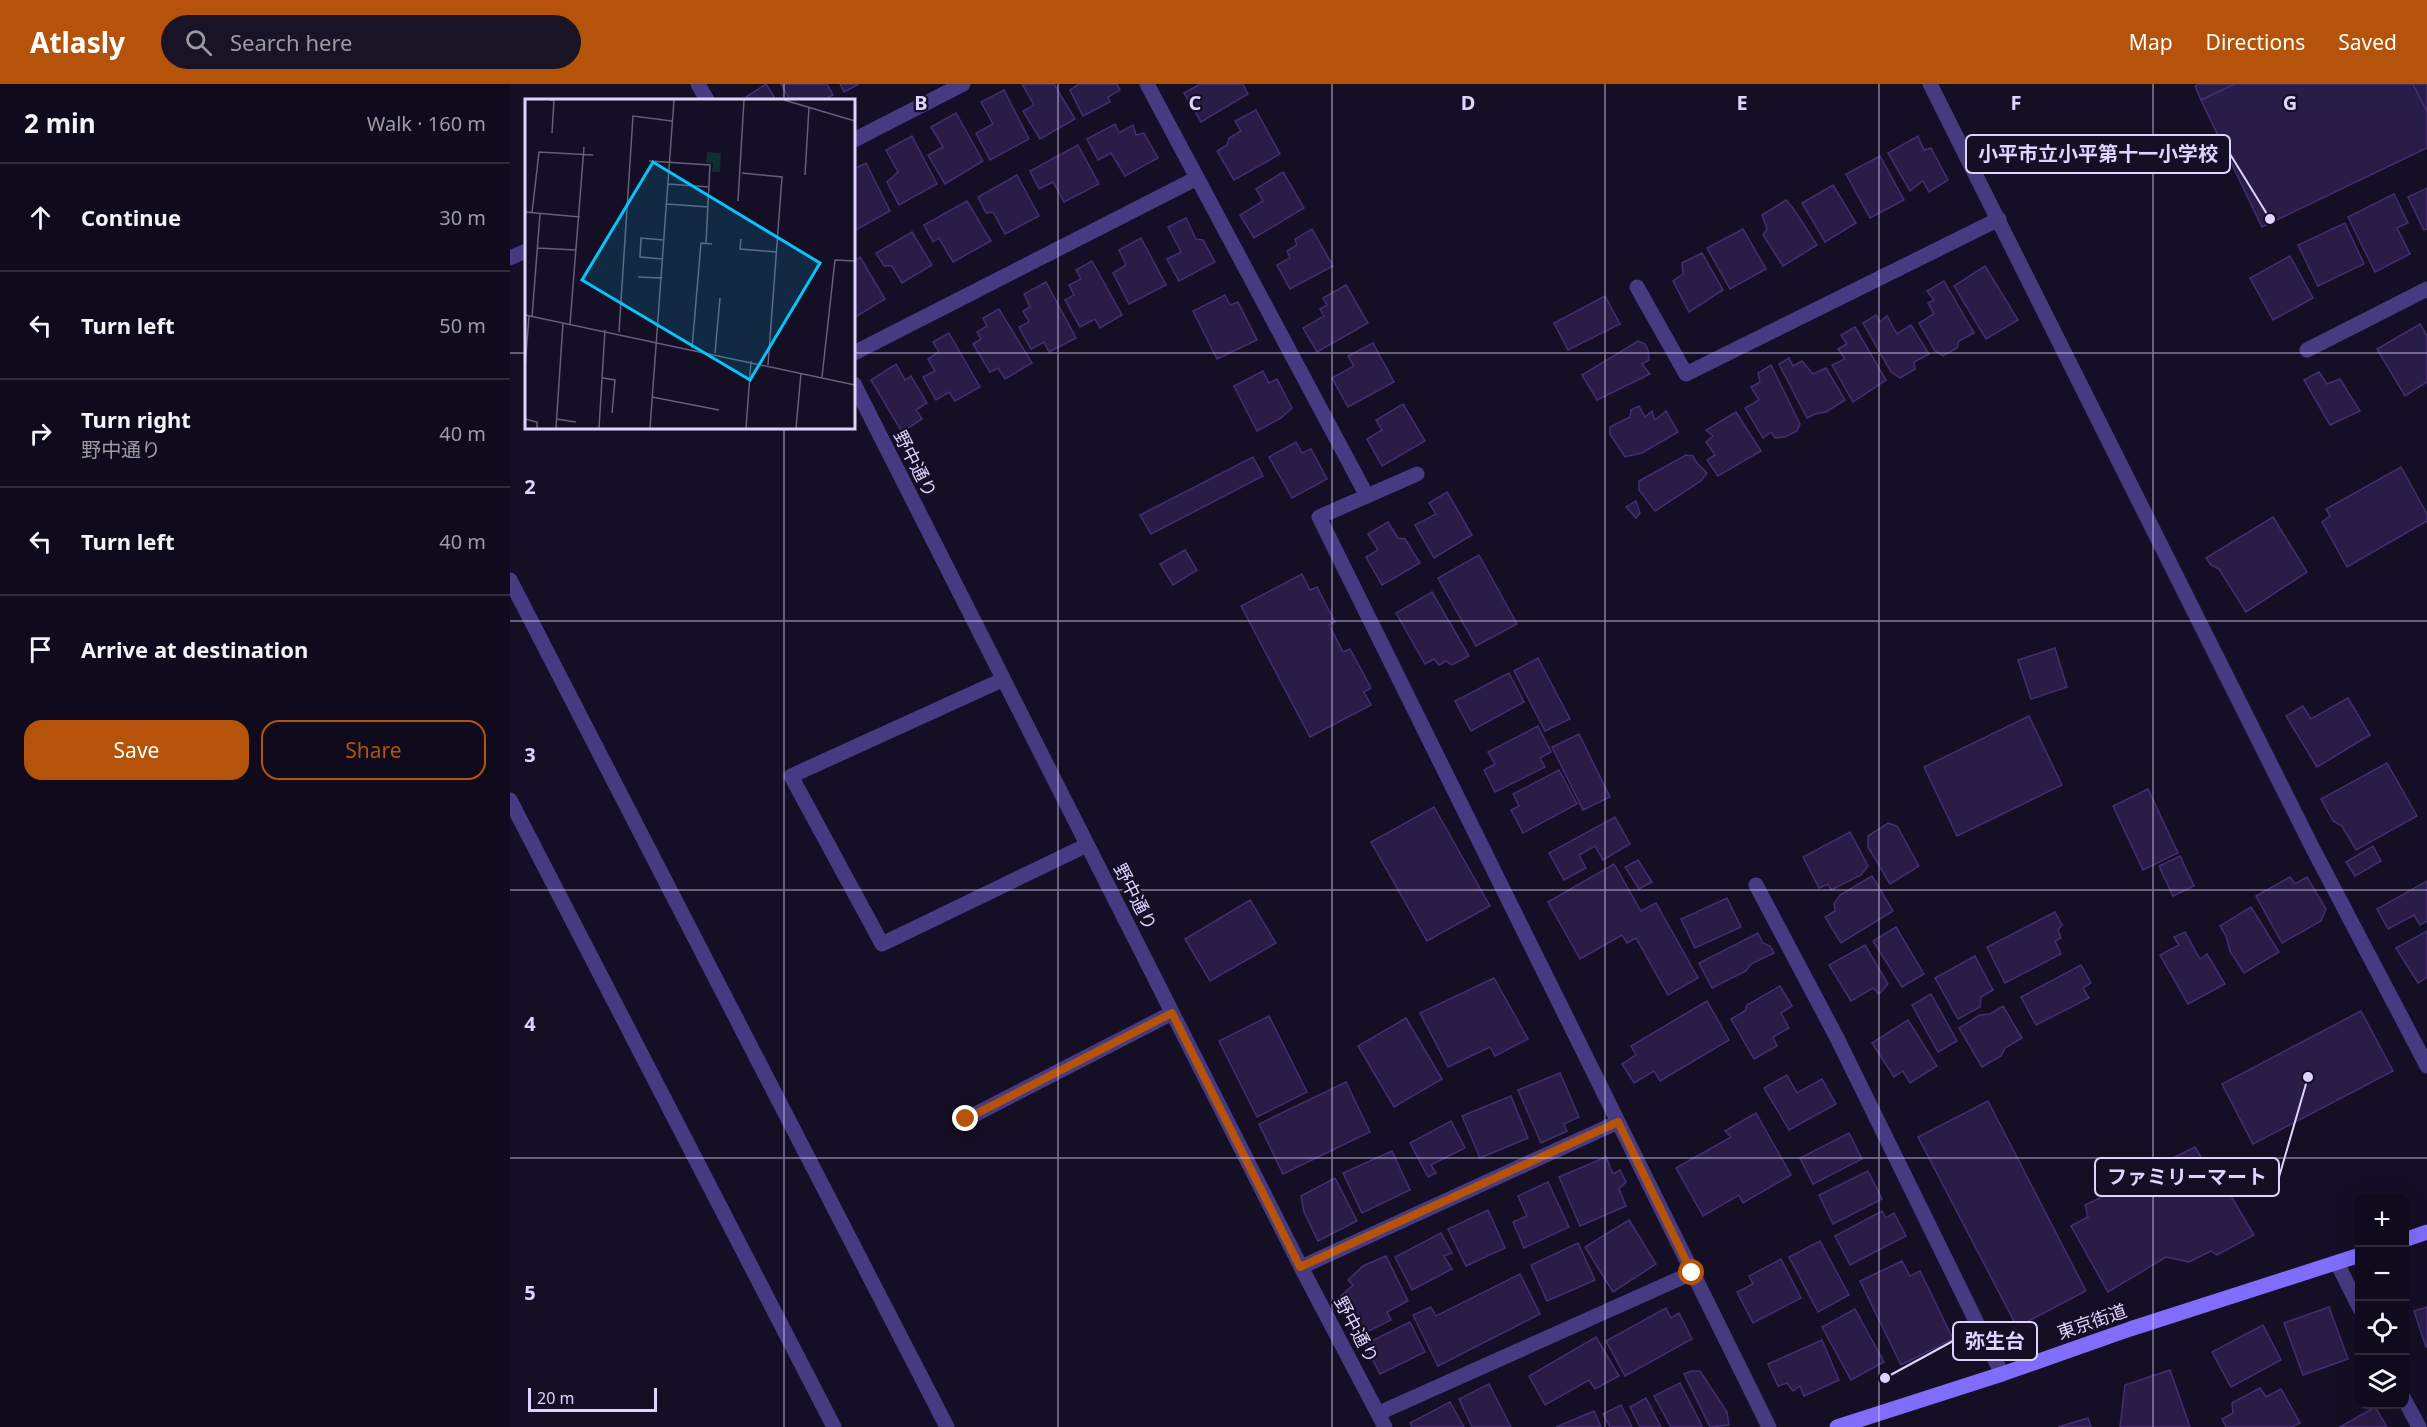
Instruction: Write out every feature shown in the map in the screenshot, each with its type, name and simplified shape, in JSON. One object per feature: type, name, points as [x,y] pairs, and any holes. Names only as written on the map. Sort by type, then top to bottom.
[{"type":"main road","points":[[2409,1238],[2427,1232]]},
{"type":"main road","name":"東京街道","points":[[1837,1427],[2355,1257]]},
{"type":"street","points":[[698,84],[706,99]]},
{"type":"street","points":[[855,139],[963,84]]},
{"type":"street","points":[[1147,84],[1367,496]]},
{"type":"street","points":[[1930,84],[2305,835],[2427,1066]]},
{"type":"street","points":[[855,353],[1197,178]]},
{"type":"street","points":[[1637,287],[1686,374],[1999,219]]},
{"type":"street","points":[[510,258],[525,251]]},
{"type":"street","points":[[2307,350],[2427,289]]},
{"type":"street","name":"野中通り","points":[[855,386],[1300,1267],[1382,1420]]},
{"type":"street","points":[[1417,474],[1319,517],[1769,1427]]},
{"type":"street","points":[[510,580],[948,1427]]},
{"type":"street","points":[[1002,680],[791,776],[882,944],[1087,845]]},
{"type":"street","points":[[510,800],[834,1427]]},
{"type":"street","points":[[1756,885],[1838,1038],[2002,1374]]},
{"type":"street","points":[[966,1119],[1172,1013]]},
{"type":"street","points":[[1300,1267],[1618,1122]]},
{"type":"street","points":[[2337,1263],[2356,1301]]},
{"type":"street","points":[[1382,1420],[1692,1273]]},
{"type":"street","points":[[2409,1408],[2419,1427]]},
{"type":"building","points":[[766,84],[775,99],[747,99],[746,97]]},
{"type":"building","points":[[781,84],[827,84],[833,95],[825,99],[789,99]]},
{"type":"building","points":[[840,84],[859,84],[844,92]]},
{"type":"building","points":[[1022,84],[1054,84],[1075,119],[1040,139],[1023,111],[1034,105]]},
{"type":"building","points":[[1079,84],[1117,84],[1120,90],[1108,97],[1110,102],[1083,116],[1070,90]]},
{"type":"building","points":[[1200,84],[1243,84],[1248,94],[1201,122],[1184,93]]},
{"type":"building","points":[[2235,84],[2201,100],[2195,86]]},
{"type":"building","points":[[2235,84],[2413,84],[2427,112],[2427,148],[2262,227],[2201,100]]},
{"type":"building","points":[[2413,84],[2427,84],[2427,112]]},
{"type":"building","points":[[1004,90],[1029,139],[990,160],[976,133],[993,124],[981,102]]},
{"type":"building","points":[[1256,110],[1280,154],[1234,180],[1217,151],[1227,145],[1229,138],[1241,131],[1235,121]]},
{"type":"building","points":[[956,113],[983,161],[945,184],[928,155],[943,147],[931,127]]},
{"type":"building","points":[[1115,124],[1119,133],[1133,125],[1136,135],[1144,133],[1158,158],[1125,176],[1111,153],[1098,160],[1087,139]]},
{"type":"building","points":[[912,136],[937,184],[899,205],[887,182],[898,172],[886,150]]},
{"type":"building","points":[[1918,136],[1924,150],[1931,148],[1948,180],[1929,192],[1923,181],[1910,191],[1888,153]]},
{"type":"building","points":[[1078,145],[1099,184],[1064,202],[1053,182],[1039,189],[1030,171]]},
{"type":"building","points":[[1880,156],[1904,200],[1870,218],[1846,174]]},
{"type":"building","points":[[866,163],[890,211],[855,230],[855,168]]},
{"type":"building","points":[[1283,172],[1304,208],[1254,238],[1240,215],[1263,201],[1256,189]]},
{"type":"building","points":[[1017,175],[1039,216],[1005,234],[993,212],[986,213],[978,197]]},
{"type":"building","points":[[1833,185],[1856,223],[1825,242],[1802,203]]},
{"type":"building","points":[[2427,188],[2427,229],[2424,230],[2408,197]]},
{"type":"building","points":[[2394,194],[2408,223],[2397,228],[2410,254],[2375,272],[2348,217]]},
{"type":"building","points":[[1786,200],[1817,245],[1783,266],[1763,235],[1767,229],[1762,215]]},
{"type":"building","points":[[967,201],[991,241],[953,262],[939,238],[933,242],[924,225]]},
{"type":"building","points":[[1186,218],[1196,239],[1203,240],[1215,262],[1179,281],[1167,259],[1181,252],[1168,227]]},
{"type":"building","points":[[2345,223],[2364,264],[2318,286],[2298,245]]},
{"type":"building","points":[[1312,229],[1333,266],[1290,289],[1277,265],[1290,258],[1287,251],[1297,245],[1295,239]]},
{"type":"building","points":[[1743,229],[1766,269],[1730,289],[1707,248]]},
{"type":"building","points":[[912,232],[932,265],[902,283],[892,266],[884,266],[876,253]]},
{"type":"building","points":[[1141,238],[1166,285],[1129,304],[1113,273],[1126,265],[1119,250]]},
{"type":"building","points":[[1702,253],[1723,290],[1689,312],[1673,281],[1683,274],[1682,263]]},
{"type":"building","points":[[2290,256],[2313,298],[2273,320],[2250,278]]},
{"type":"building","points":[[860,257],[885,299],[855,317],[855,260]]},
{"type":"building","points":[[1092,261],[1122,315],[1100,328],[1095,319],[1080,327],[1065,300],[1074,295],[1069,285],[1081,279],[1076,270]]},
{"type":"building","points":[[1985,266],[2018,320],[1986,339],[1954,286]]},
{"type":"building","points":[[1944,281],[1974,333],[1959,341],[1957,348],[1943,356],[1935,351],[1919,323],[1934,314],[1928,303],[1934,300],[1927,291]]},
{"type":"building","points":[[1046,282],[1076,338],[1049,352],[1044,342],[1031,349],[1019,327],[1029,322],[1023,311],[1030,307],[1024,294]]},
{"type":"building","points":[[1346,285],[1368,323],[1317,352],[1303,328],[1324,316],[1320,309],[1327,305],[1323,298]]},
{"type":"building","points":[[1225,295],[1230,305],[1238,302],[1257,340],[1217,359],[1193,311]]},
{"type":"building","points":[[1605,296],[1620,324],[1568,350],[1554,323]]},
{"type":"building","points":[[999,309],[1032,363],[1005,379],[998,368],[990,372],[973,344],[981,339],[977,332],[987,326],[983,318]]},
{"type":"building","points":[[1876,315],[1880,322],[1887,316],[1897,334],[1911,325],[1929,354],[1914,362],[1915,369],[1900,378],[1891,372],[1863,323]]},
{"type":"building","points":[[2420,324],[2427,336],[2427,382],[2405,396],[2377,349]]},
{"type":"building","points":[[1855,327],[1886,380],[1853,402],[1832,365],[1845,359],[1838,349],[1847,344],[1841,335]]},
{"type":"building","points":[[949,333],[980,387],[955,401],[949,392],[936,400],[923,377],[935,371],[928,359],[939,352],[933,342]]},
{"type":"building","points":[[1638,341],[1645,344],[1648,350],[1649,360],[1642,364],[1650,374],[1597,400],[1582,375]]},
{"type":"building","points":[[1373,343],[1394,382],[1348,407],[1332,378],[1354,366],[1348,356]]},
{"type":"building","points":[[1789,358],[1793,366],[1802,361],[1813,374],[1826,368],[1845,400],[1826,412],[1807,418],[1779,364]]},
{"type":"building","points":[[896,364],[905,380],[911,376],[927,403],[916,410],[922,419],[902,432],[871,380]]},
{"type":"building","points":[[1771,365],[1800,424],[1797,431],[1785,437],[1775,438],[1771,432],[1763,438],[1745,408],[1759,400],[1751,387],[1760,382],[1758,373]]},
{"type":"building","points":[[1263,371],[1269,383],[1277,379],[1292,408],[1281,418],[1257,431],[1234,386]]},
{"type":"building","points":[[2319,372],[2327,384],[2340,379],[2360,411],[2330,425],[2304,380]]},
{"type":"building","points":[[1403,404],[1425,441],[1382,466],[1367,439],[1382,430],[1376,420]]},
{"type":"building","points":[[1639,406],[1645,417],[1652,411],[1655,420],[1666,411],[1678,432],[1642,453],[1625,457],[1610,434],[1610,427],[1630,417],[1631,410]]},
{"type":"building","points":[[1736,412],[1761,451],[1718,476],[1707,460],[1715,455],[1706,442],[1713,436],[1706,430]]},
{"type":"building","points":[[1296,442],[1302,453],[1311,449],[1327,479],[1292,498],[1269,457]]},
{"type":"building","points":[[1686,455],[1693,456],[1707,473],[1701,481],[1655,511],[1639,490],[1639,481]]},
{"type":"building","points":[[1253,457],[1263,476],[1151,534],[1140,515]]},
{"type":"building","points":[[2401,467],[2427,514],[2427,521],[2347,567],[2322,522],[2330,516],[2326,509]]},
{"type":"building","points":[[1447,492],[1472,535],[1434,558],[1415,525],[1436,514],[1429,503]]},
{"type":"building","points":[[1636,501],[1640,513],[1636,518],[1626,507]]},
{"type":"building","points":[[2273,517],[2307,572],[2246,612],[2219,569],[2211,565],[2206,558]]},
{"type":"building","points":[[1388,522],[1398,538],[1405,539],[1420,563],[1382,585],[1366,557],[1378,550],[1368,534]]},
{"type":"building","points":[[1185,550],[1197,570],[1173,585],[1160,564]]},
{"type":"building","points":[[1479,555],[1517,624],[1476,646],[1438,578]]},
{"type":"building","points":[[1302,574],[1310,590],[1317,587],[1335,622],[1329,625],[1343,652],[1350,649],[1371,688],[1364,692],[1371,705],[1310,737],[1241,606]]},
{"type":"building","points":[[1432,592],[1469,656],[1452,665],[1446,661],[1439,665],[1434,659],[1425,664],[1396,613]]},
{"type":"building","points":[[2055,648],[2067,687],[2031,699],[2018,660]]},
{"type":"building","points":[[1538,658],[1570,719],[1545,731],[1514,671]]},
{"type":"building","points":[[1509,673],[1524,702],[1471,731],[1455,701]]},
{"type":"building","points":[[2348,698],[2370,735],[2317,767],[2286,716],[2303,706],[2311,719]]},
{"type":"building","points":[[2029,716],[2062,785],[1957,836],[1924,767]]},
{"type":"building","points":[[1538,726],[1551,752],[1540,758],[1545,767],[1495,792],[1484,770],[1495,764],[1488,752]]},
{"type":"building","points":[[1579,734],[1610,797],[1583,810],[1552,747]]},
{"type":"building","points":[[2387,763],[2417,816],[2356,850],[2342,826],[2333,821],[2321,799]]},
{"type":"building","points":[[1559,770],[1577,804],[1523,833],[1511,810],[1519,806],[1513,794]]},
{"type":"building","points":[[2148,789],[2178,853],[2143,870],[2113,806]]},
{"type":"building","points":[[1434,807],[1490,906],[1427,941],[1371,842]]},
{"type":"building","points":[[1615,817],[1630,844],[1603,860],[1595,846],[1579,855],[1586,868],[1564,880],[1549,853]]},
{"type":"building","points":[[1888,823],[1897,826],[1919,866],[1890,884],[1868,847],[1868,836]]},
{"type":"building","points":[[1850,832],[1868,866],[1861,875],[1831,890],[1828,884],[1819,888],[1803,857]]},
{"type":"building","points":[[2373,846],[2381,861],[2355,876],[2346,862]]},
{"type":"building","points":[[2180,856],[2194,886],[2173,896],[2159,866]]},
{"type":"building","points":[[1638,860],[1652,882],[1639,889],[1625,867]]},
{"type":"building","points":[[1614,864],[1641,911],[1656,903],[1698,978],[1668,995],[1636,938],[1627,943],[1622,935],[1580,959],[1548,902]]},
{"type":"building","points":[[1872,876],[1893,911],[1841,943],[1825,917],[1835,911],[1834,904],[1840,895]]},
{"type":"building","points":[[2290,877],[2295,884],[2307,877],[2326,909],[2321,921],[2282,943],[2256,896]]},
{"type":"building","points":[[2427,881],[2427,921],[2420,925],[2414,915],[2388,929],[2377,909]]},
{"type":"building","points":[[1727,898],[1741,927],[1695,948],[1681,919]]},
{"type":"building","points":[[1250,900],[1276,943],[1210,981],[1185,939]]},
{"type":"building","points":[[2251,907],[2279,952],[2244,973],[2230,951],[2226,936],[2220,926]]},
{"type":"building","points":[[2055,912],[2062,925],[2058,930],[2061,938],[2055,941],[2061,954],[2005,983],[1987,947]]},
{"type":"building","points":[[1896,927],[1924,974],[1902,987],[1873,941]]},
{"type":"building","points":[[2427,931],[2427,977],[2418,983],[2396,948]]},
{"type":"building","points":[[2185,932],[2200,959],[2207,954],[2225,984],[2188,1004],[2160,955],[2179,945],[2174,937]]},
{"type":"building","points":[[1758,933],[1763,943],[1770,946],[1774,953],[1751,964],[1746,971],[1712,988],[1699,963]]},
{"type":"building","points":[[1865,945],[1888,984],[1879,994],[1873,988],[1851,1001],[1829,965]]},
{"type":"building","points":[[1975,956],[1993,990],[1981,997],[1980,1007],[1958,1019],[1935,978]]},
{"type":"building","points":[[2081,965],[2091,983],[2083,988],[2089,998],[2036,1025],[2021,997]]},
{"type":"building","points":[[1494,978],[1528,1039],[1495,1056],[1490,1047],[1448,1067],[1420,1013]]},
{"type":"building","points":[[1780,986],[1792,1006],[1781,1013],[1789,1028],[1773,1037],[1777,1046],[1754,1059],[1731,1019],[1745,1011],[1747,1005]]},
{"type":"building","points":[[1931,994],[1957,1041],[1938,1052],[1912,1005]]},
{"type":"building","points":[[1707,1001],[1729,1040],[1660,1081],[1654,1071],[1634,1083],[1622,1064],[1636,1055],[1631,1046]]},
{"type":"building","points":[[2003,1006],[2022,1038],[2005,1048],[2001,1056],[1982,1067],[1959,1028],[1980,1015],[1990,1014]]},
{"type":"building","points":[[2361,1011],[2393,1071],[2253,1144],[2222,1084]]},
{"type":"building","points":[[1269,1016],[1307,1092],[1257,1117],[1219,1041]]},
{"type":"building","points":[[1406,1018],[1442,1079],[1394,1107],[1358,1046]]},
{"type":"building","points":[[1908,1020],[1937,1066],[1910,1083],[1903,1071],[1894,1077],[1872,1043]]},
{"type":"building","points":[[1560,1073],[1579,1117],[1564,1124],[1567,1131],[1541,1143],[1518,1090]]},
{"type":"building","points":[[1787,1075],[1797,1093],[1822,1079],[1836,1104],[1789,1130],[1764,1088]]},
{"type":"building","points":[[1346,1082],[1370,1132],[1283,1174],[1259,1124]]},
{"type":"building","points":[[1511,1096],[1528,1138],[1480,1158],[1462,1116]]},
{"type":"building","points":[[1988,1101],[2086,1291],[2017,1327],[1918,1137]]},
{"type":"building","points":[[1756,1113],[1791,1175],[1743,1203],[1739,1195],[1703,1216],[1676,1168],[1731,1137],[1725,1131]]},
{"type":"building","points":[[1451,1121],[1465,1148],[1431,1165],[1436,1173],[1428,1177],[1410,1143]]},
{"type":"building","points":[[1849,1133],[1862,1159],[1813,1184],[1800,1158]]},
{"type":"building","points":[[2195,1147],[2211,1174],[2217,1172],[2254,1235],[2217,1255],[2211,1251],[2189,1262],[2166,1257],[2108,1292],[2071,1226],[2088,1217],[2085,1205],[2111,1193],[2119,1197],[2154,1177],[2151,1169]]},
{"type":"building","points":[[1392,1151],[1410,1190],[1362,1213],[1343,1173]]},
{"type":"building","points":[[1606,1157],[1613,1174],[1620,1170],[1626,1182],[1619,1189],[1626,1206],[1580,1226],[1559,1177]]},
{"type":"building","points":[[1868,1171],[1882,1199],[1833,1224],[1819,1195]]},
{"type":"building","points":[[1335,1178],[1357,1221],[1318,1241],[1304,1212],[1301,1196]]},
{"type":"building","points":[[1548,1182],[1569,1227],[1524,1248],[1513,1222],[1527,1216],[1518,1196]]},
{"type":"building","points":[[1488,1210],[1505,1248],[1466,1266],[1448,1229]]},
{"type":"building","points":[[1882,1211],[1886,1218],[1894,1213],[1906,1236],[1850,1265],[1835,1236]]},
{"type":"building","points":[[1629,1220],[1656,1264],[1613,1292],[1585,1247]]},
{"type":"building","points":[[1441,1233],[1452,1253],[1444,1256],[1452,1269],[1412,1290],[1395,1257]]},
{"type":"building","points":[[1820,1241],[1849,1295],[1818,1312],[1789,1257]]},
{"type":"building","points":[[1578,1243],[1595,1280],[1547,1301],[1531,1265]]},
{"type":"building","points":[[1386,1256],[1408,1301],[1387,1312],[1391,1320],[1359,1336],[1341,1296],[1353,1285],[1348,1280],[1363,1266]]},
{"type":"building","points":[[1781,1259],[1801,1298],[1753,1323],[1737,1292],[1753,1284],[1749,1276]]},
{"type":"building","points":[[1902,1261],[1910,1276],[1920,1271],[1953,1339],[1901,1365],[1860,1281]]},
{"type":"building","points":[[1520,1274],[1540,1314],[1438,1366],[1413,1315],[1431,1307],[1436,1316]]},
{"type":"building","points":[[2329,1307],[2348,1359],[2303,1375],[2284,1323]]},
{"type":"building","points":[[2427,1307],[2427,1346],[2426,1347],[2414,1311]]},
{"type":"building","points":[[1666,1308],[1671,1318],[1679,1313],[1692,1339],[1625,1376],[1606,1341]]},
{"type":"building","points":[[1855,1309],[1884,1362],[1851,1380],[1822,1327]]},
{"type":"building","points":[[1410,1322],[1425,1352],[1380,1374],[1365,1344]]},
{"type":"building","points":[[2263,1325],[2281,1360],[2231,1387],[2212,1352]]},
{"type":"building","points":[[1596,1337],[1619,1376],[1595,1389],[1589,1380],[1545,1405],[1529,1376]]},
{"type":"building","points":[[1822,1340],[1839,1380],[1804,1396],[1800,1386],[1793,1391],[1787,1383],[1778,1386],[1768,1364]]},
{"type":"building","points":[[2170,1370],[2190,1427],[2120,1427],[2125,1385]]},
{"type":"building","points":[[1700,1371],[1727,1412],[1729,1425],[1710,1427],[1684,1374]]},
{"type":"building","points":[[1680,1383],[1701,1427],[1671,1427],[1654,1396]]},
{"type":"building","points":[[1489,1384],[1511,1427],[1472,1427],[1459,1399]]},
{"type":"building","points":[[2260,1388],[2266,1397],[2281,1389],[2300,1423],[2292,1427],[2226,1427],[2222,1419],[2233,1413],[2232,1403]]},
{"type":"building","points":[[1646,1398],[1661,1427],[1640,1427],[1630,1407]]},
{"type":"building","points":[[1450,1402],[1464,1427],[1412,1427],[1410,1423]]},
{"type":"building","points":[[1621,1405],[1632,1427],[1610,1427],[1603,1414]]},
{"type":"building","points":[[2372,1409],[2376,1409],[2387,1427],[2340,1427]]},
{"type":"building","points":[[1594,1411],[1601,1427],[1556,1427]]},
{"type":"building","points":[[2088,1418],[2091,1427],[2058,1427]]},
{"type":"place","name":"小平市立小平第十一小学校","points":[[2270,219]]},
{"type":"place","name":"ファミリーマート","points":[[2308,1077]]},
{"type":"place","name":"弥生台","points":[[1885,1378]]},
{"type":"route","points":[[966,1119],[1172,1013],[1300,1267],[1618,1122],[1692,1273]]}]
